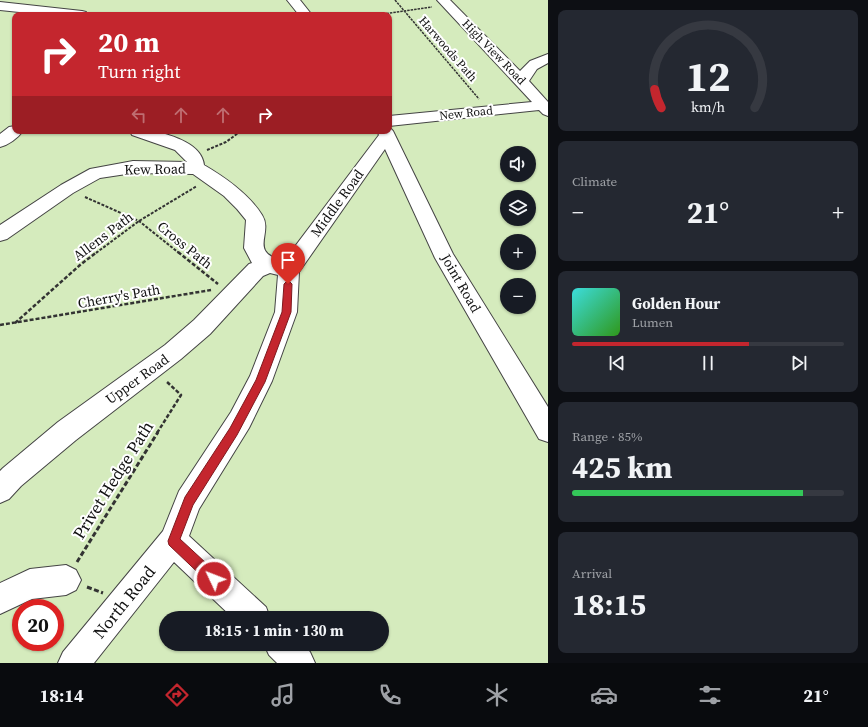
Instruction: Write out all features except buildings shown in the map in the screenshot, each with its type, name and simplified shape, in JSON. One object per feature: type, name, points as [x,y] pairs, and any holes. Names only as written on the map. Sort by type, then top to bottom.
[{"type":"lane","points":[[15,12],[35,0]]},
{"type":"lane","points":[[293,0],[303,12]]},
{"type":"lane","name":"High View Road","points":[[446,2],[546,108]]},
{"type":"lane","points":[[0,6],[56,12]]},
{"type":"lane","points":[[5,19],[12,14]]},
{"type":"lane","points":[[522,81],[529,68],[548,58]]},
{"type":"lane","name":"New Road","points":[[392,128],[488,111],[546,108]]},
{"type":"lane","points":[[0,142],[12,133]]},
{"type":"lane","points":[[147,134],[181,146],[196,164]]},
{"type":"lane","name":"Middle Road","points":[[279,267],[383,134]]},
{"type":"lane","name":"Joint Road","points":[[389,134],[446,258],[548,430]]},
{"type":"lane","name":"Kew Road","points":[[1,234],[67,189],[96,173],[133,167],[196,164],[243,204],[255,219],[254,248],[259,258],[279,267]]},
{"type":"lane","name":"Upper Road","points":[[0,490],[12,477],[67,431],[173,352],[202,327],[232,287],[256,270],[279,267]]},
{"type":"lane","name":"North Road","points":[[74,663],[173,541],[189,501],[240,420],[260,382],[286,312],[279,267]]},
{"type":"lane","points":[[173,541],[248,611]]},
{"type":"lane","points":[[0,599],[30,584],[66,580]]},
{"type":"lane","points":[[287,651],[299,663]]},
{"type":"path","name":"Harwoods Path","points":[[395,0],[403,11],[443,55],[488,111]]},
{"type":"path","points":[[392,13],[446,2]]},
{"type":"path","points":[[196,164],[208,150],[226,142],[237,134]]},
{"type":"path","name":"Allens Path","points":[[15,323],[80,265],[139,221],[211,177]]},
{"type":"path","name":"Cross Path","points":[[67,189],[139,221],[232,287]]},
{"type":"path","name":"Cherry's Path","points":[[0,325],[232,287]]},
{"type":"path","name":"Privet Hedge Path","points":[[66,580],[181,395]]},
{"type":"path","points":[[66,580],[124,601]]},
{"type":"green space","points":[[0,0],[548,0],[548,663],[0,663]]},
{"type":"route","points":[[214,579],[173,541],[189,501],[234,432],[260,382],[286,312],[288,284]]}]
